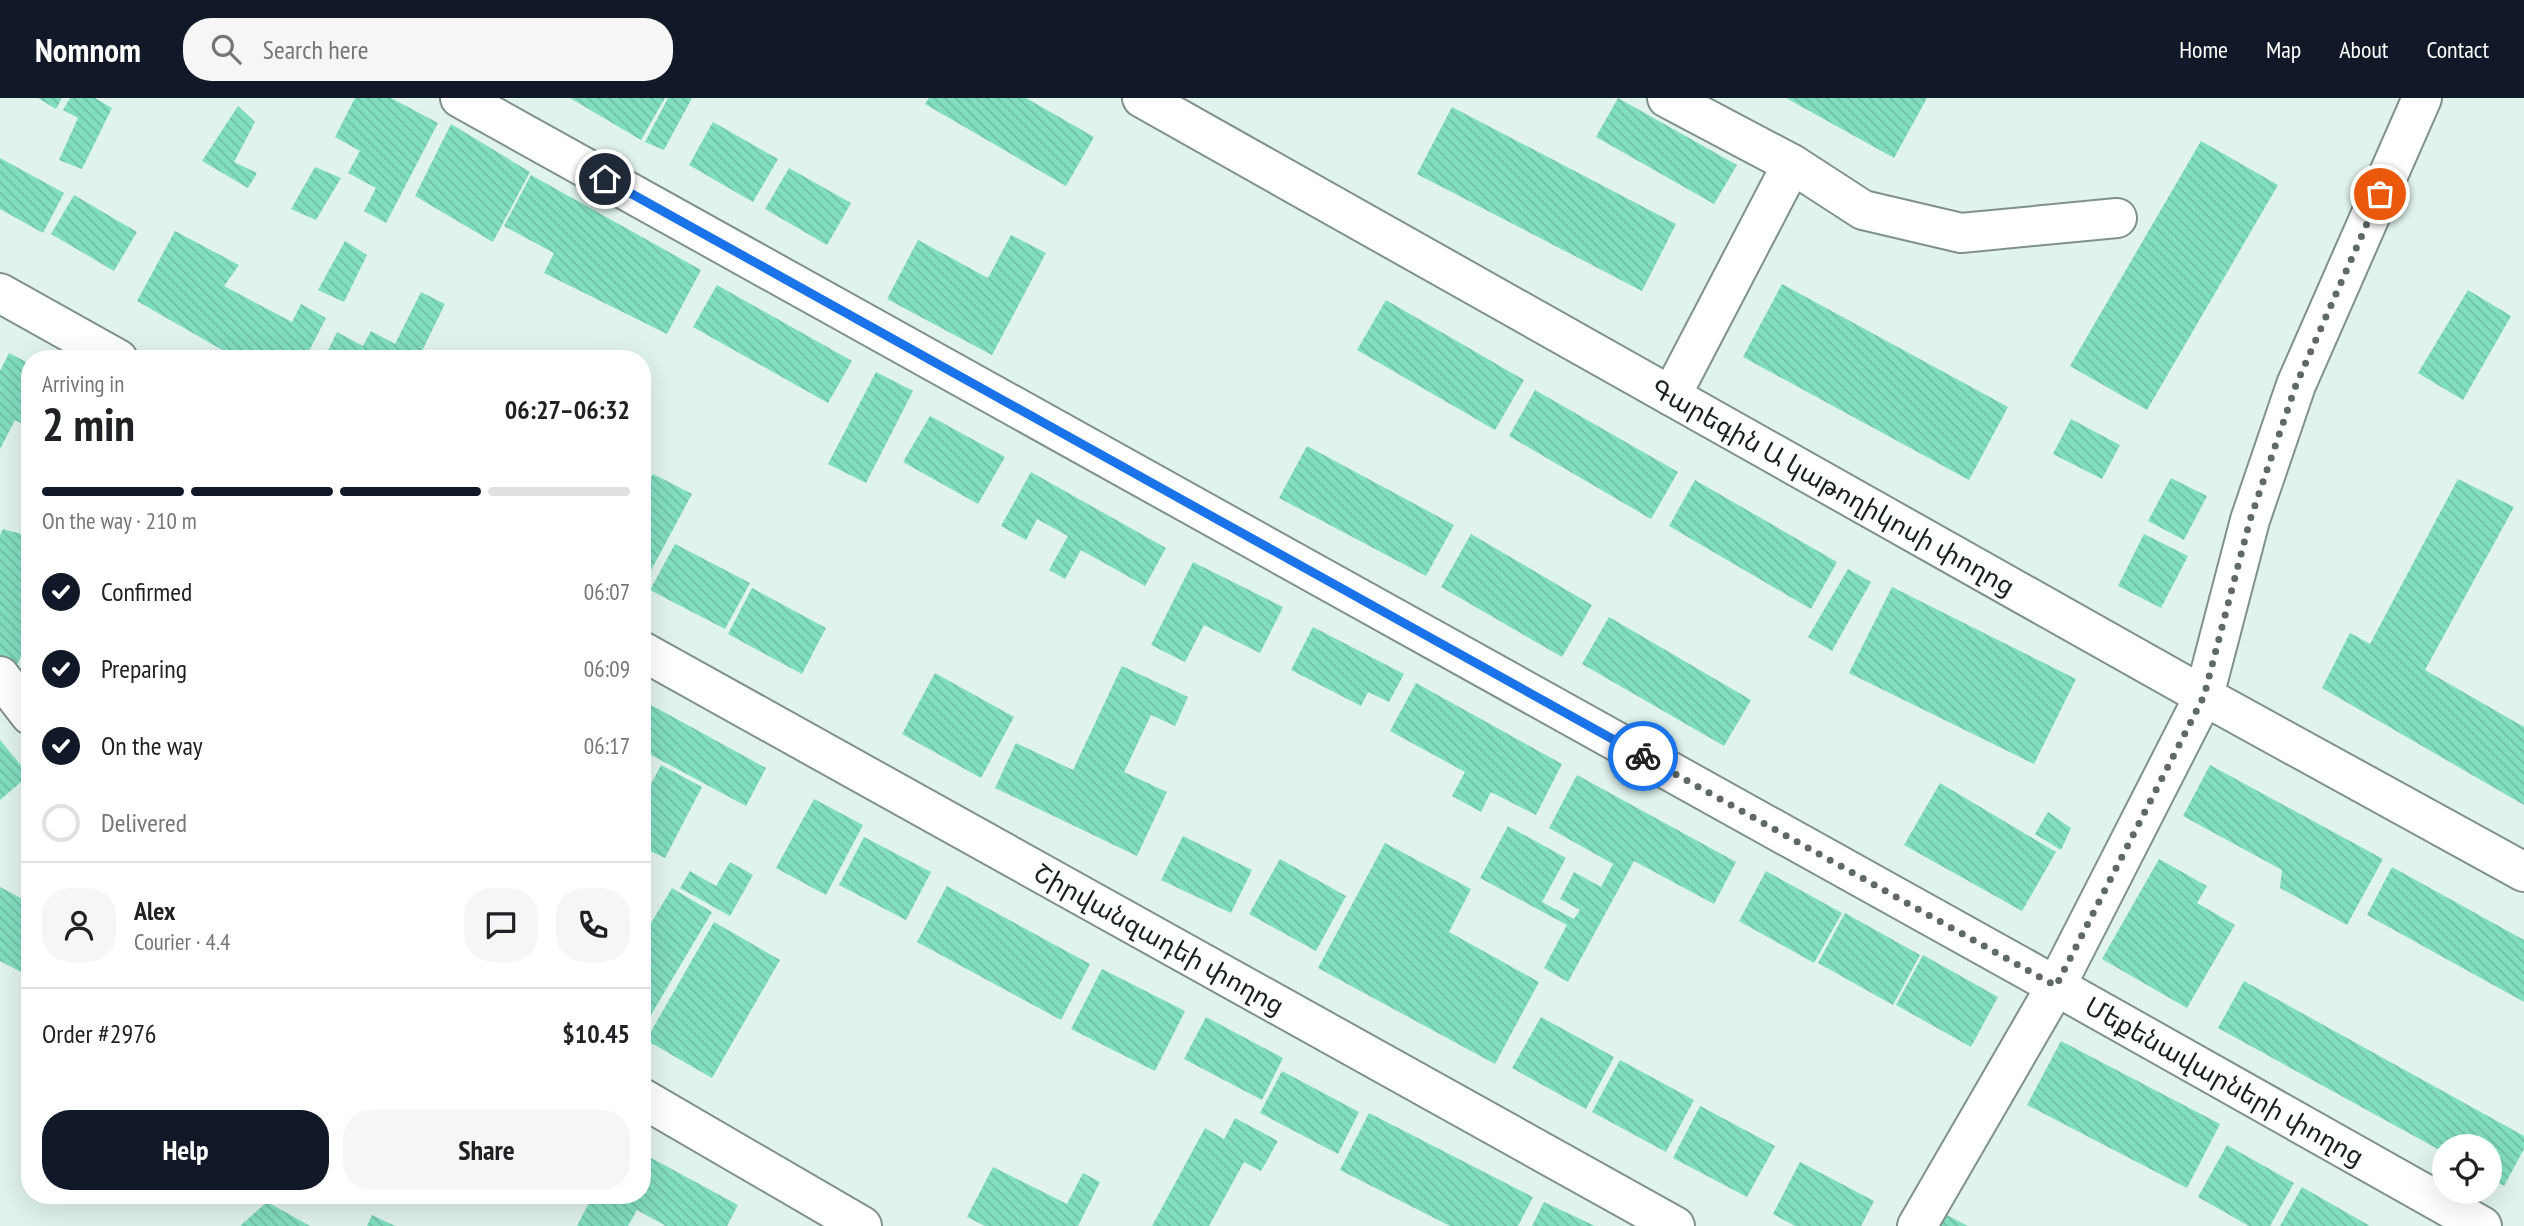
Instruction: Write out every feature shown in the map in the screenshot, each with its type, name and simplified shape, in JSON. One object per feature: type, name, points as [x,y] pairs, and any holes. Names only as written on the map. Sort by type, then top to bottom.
[{"type":"street","name":"Մեքենավարների փողոց","points":[[460,98],[2482,1226]]},
{"type":"street","name":"Գարեգին Ա կաթողիկոսի փողոց","points":[[1142,98],[2204,696],[2524,872]]},
{"type":"street","points":[[1667,98],[1792,164],[1863,210],[1961,233],[2117,218]]},
{"type":"street","points":[[1917,1226],[2056,986],[2204,696],[2250,520],[2296,385],[2422,98]]},
{"type":"street","points":[[1671,396],[1792,164]]},
{"type":"street","points":[[0,293],[102,350]]},
{"type":"street","name":"Շիրվանզադեի փողոց","points":[[651,656],[1675,1226]]},
{"type":"street","points":[[0,676],[21,703]]},
{"type":"street","points":[[651,1103],[862,1226]]},
{"type":"building","points":[[38,98],[62,98],[56,109]]},
{"type":"building","points":[[70,98],[95,98],[112,108],[82,169],[59,160],[78,118],[63,110]]},
{"type":"building","points":[[355,98],[391,98],[438,123],[386,223],[364,211],[376,188],[348,173],[360,151],[335,137]]},
{"type":"building","points":[[570,98],[665,98],[641,140]]},
{"type":"building","points":[[668,98],[692,98],[664,150],[645,142]]},
{"type":"building","points":[[929,98],[1026,98],[1094,137],[1066,186],[925,104]]},
{"type":"building","points":[[1618,98],[1737,165],[1714,204],[1596,137]]},
{"type":"building","points":[[1786,98],[1927,98],[1894,158]]},
{"type":"building","points":[[238,106],[255,122],[234,162],[257,173],[248,188],[202,161]]},
{"type":"building","points":[[1452,107],[1676,224],[1642,291],[1417,174]]},
{"type":"building","points":[[713,122],[778,159],[753,202],[689,165]]},
{"type":"building","points":[[451,124],[530,172],[493,242],[415,196]]},
{"type":"building","points":[[2201,141],[2278,185],[2147,410],[2070,366]]},
{"type":"building","points":[[0,158],[64,193],[43,233],[0,209]]},
{"type":"building","points":[[315,167],[341,178],[316,220],[291,209]]},
{"type":"building","points":[[789,168],[851,203],[827,245],[765,209]]},
{"type":"building","points":[[531,175],[701,270],[667,334],[544,273],[554,253],[504,226]]},
{"type":"building","points":[[74,195],[137,232],[114,271],[51,234]]},
{"type":"building","points":[[175,231],[239,265],[224,286],[292,322],[301,304],[326,318],[310,350],[222,350],[137,301]]},
{"type":"building","points":[[1011,235],[1046,253],[992,355],[887,299],[918,240],[988,278]]},
{"type":"building","points":[[345,241],[367,255],[344,302],[318,290]]},
{"type":"building","points":[[1782,284],[2008,407],[1969,480],[1743,357]]},
{"type":"building","points":[[717,285],[852,361],[828,403],[693,327]]},
{"type":"building","points":[[2468,290],[2511,316],[2463,400],[2418,373]]},
{"type":"building","points":[[421,292],[445,304],[422,350],[328,350],[337,332],[363,346],[371,331],[395,344]]},
{"type":"building","points":[[1386,300],[1524,380],[1495,430],[1357,350]]},
{"type":"building","points":[[9,353],[21,359],[21,423],[15,420],[0,449],[0,371]]},
{"type":"building","points":[[876,372],[913,391],[866,483],[828,464]]},
{"type":"building","points":[[1535,390],[1678,472],[1651,519],[1509,436]]},
{"type":"building","points":[[930,416],[1005,457],[978,504],[903,462]]},
{"type":"building","points":[[2071,419],[2120,445],[2102,479],[2053,454]]},
{"type":"building","points":[[1307,446],[1454,525],[1426,576],[1279,498]]},
{"type":"building","points":[[1031,472],[1166,548],[1145,586],[1081,550],[1065,579],[1049,570],[1068,536],[1037,519],[1026,540],[1001,526]]},
{"type":"building","points":[[653,474],[692,494],[651,570]]},
{"type":"building","points":[[2171,478],[2207,496],[2184,540],[2148,521]]},
{"type":"building","points":[[2458,479],[2514,507],[2425,670],[2524,727],[2524,805],[2322,688],[2350,633],[2370,644]]},
{"type":"building","points":[[1695,480],[1837,562],[1811,609],[1669,526]]},
{"type":"building","points":[[3,529],[21,534],[21,657],[14,670],[0,654],[0,535]]},
{"type":"building","points":[[1471,534],[1592,605],[1562,657],[1441,587]]},
{"type":"building","points":[[2144,534],[2188,556],[2161,608],[2118,586]]},
{"type":"building","points":[[675,544],[750,583],[725,629],[651,588]]},
{"type":"building","points":[[1193,562],[1283,607],[1260,653],[1204,625],[1185,662],[1151,645]]},
{"type":"building","points":[[1848,569],[1871,582],[1832,651],[1808,637]]},
{"type":"building","points":[[1892,587],[2076,679],[2034,764],[1849,673]]},
{"type":"building","points":[[752,588],[826,628],[802,674],[728,634]]},
{"type":"building","points":[[1609,617],[1751,700],[1724,746],[1582,664]]},
{"type":"building","points":[[1313,627],[1404,674],[1389,702],[1368,692],[1361,706],[1291,670]]},
{"type":"building","points":[[1122,666],[1188,697],[1175,726],[1151,715],[1124,772],[1167,792],[1137,856],[995,788],[1016,743],[1073,770]]},
{"type":"building","points":[[935,673],[1014,717],[981,778],[902,734]]},
{"type":"building","points":[[1416,683],[1562,764],[1536,815],[1491,792],[1481,812],[1452,796],[1465,772],[1390,731]]},
{"type":"building","points":[[651,705],[766,768],[746,806],[651,755]]},
{"type":"building","points":[[0,740],[21,765],[21,782],[0,800]]},
{"type":"building","points":[[661,765],[702,787],[665,858],[651,851],[651,784]]},
{"type":"building","points":[[2210,765],[2383,859],[2347,925],[2280,888],[2282,870],[2183,816]]},
{"type":"building","points":[[1577,775],[1736,862],[1714,904],[1634,861],[1568,982],[1544,968],[1567,925],[1480,878],[1508,826],[1566,858],[1542,902],[1574,919],[1580,910],[1560,899],[1574,872],[1601,887],[1613,864],[1549,828]]},
{"type":"building","points":[[1940,783],[2056,852],[2022,911],[1904,845]]},
{"type":"building","points":[[814,799],[863,825],[826,895],[776,868]]},
{"type":"building","points":[[2048,812],[2071,828],[2061,850],[2035,834]]},
{"type":"building","points":[[1183,836],[1252,870],[1231,913],[1161,880]]},
{"type":"building","points":[[864,837],[931,872],[906,920],[839,885]]},
{"type":"building","points":[[1385,843],[1471,889],[1449,932],[1539,982],[1495,1064],[1318,968]]},
{"type":"building","points":[[1280,859],[1346,896],[1316,951],[1249,914]]},
{"type":"building","points":[[2159,859],[2207,886],[2197,903],[2235,925],[2187,1008],[2102,959]]},
{"type":"building","points":[[730,862],[753,875],[730,916],[680,888],[690,871],[716,886]]},
{"type":"building","points":[[2392,867],[2524,940],[2524,1002],[2367,915]]},
{"type":"building","points":[[1766,871],[1842,913],[1814,963],[1739,921]]},
{"type":"building","points":[[947,886],[1090,964],[1061,1020],[917,942]]},
{"type":"building","points":[[0,887],[21,898],[21,972],[0,961]]},
{"type":"building","points":[[672,888],[712,912],[651,1015],[651,923]]},
{"type":"building","points":[[1845,913],[1920,955],[1893,1005],[1818,963]]},
{"type":"building","points":[[714,922],[780,960],[712,1078],[651,1043],[651,1031]]},
{"type":"building","points":[[1923,955],[1998,997],[1971,1047],[1896,1005]]},
{"type":"building","points":[[1102,969],[1185,1011],[1155,1071],[1071,1029]]},
{"type":"building","points":[[2244,981],[2524,1136],[2524,1149],[2504,1186],[2502,1134],[2432,1134],[2432,1146],[2218,1028]]},
{"type":"building","points":[[1206,1017],[1283,1058],[1262,1100],[1184,1059]]},
{"type":"building","points":[[1541,1017],[1614,1057],[1586,1109],[1512,1068]]},
{"type":"building","points":[[2061,1041],[2220,1124],[2187,1188],[2027,1105]]},
{"type":"building","points":[[1620,1060],[1694,1100],[1666,1152],[1592,1112]]},
{"type":"building","points":[[1282,1071],[1359,1112],[1338,1154],[1260,1113]]},
{"type":"building","points":[[1700,1106],[1775,1146],[1747,1197],[1673,1158]]},
{"type":"building","points":[[1369,1113],[1533,1197],[1518,1226],[1450,1226],[1340,1170]]},
{"type":"building","points":[[1235,1118],[1278,1141],[1261,1171],[1244,1162],[1209,1226],[1152,1226],[1205,1128],[1224,1139]]},
{"type":"building","points":[[2227,1145],[2294,1183],[2270,1226],[2249,1226],[2198,1197]]},
{"type":"building","points":[[651,1158],[738,1205],[727,1226],[666,1226],[637,1210],[628,1226],[577,1226],[588,1204],[651,1204]]},
{"type":"building","points":[[1800,1162],[1874,1201],[1861,1226],[1795,1226],[1773,1214]]},
{"type":"building","points":[[993,1167],[1067,1204],[1083,1173],[1100,1182],[1078,1226],[985,1226],[967,1217]]},
{"type":"building","points":[[2302,1187],[2370,1226],[2280,1226]]},
{"type":"building","points":[[1544,1202],[1595,1226],[1532,1226]]},
{"type":"building","points":[[265,1204],[271,1204],[310,1226],[240,1226]]},
{"type":"building","points":[[1943,1213],[1968,1226],[1936,1226]]},
{"type":"building","points":[[372,1215],[395,1226],[367,1226]]},
{"type":"way so far","points":[[1643,756],[2056,986],[2204,696],[2250,520],[2296,385],[2380,194]]},
{"type":"route","points":[[605,179],[1643,756]]}]
